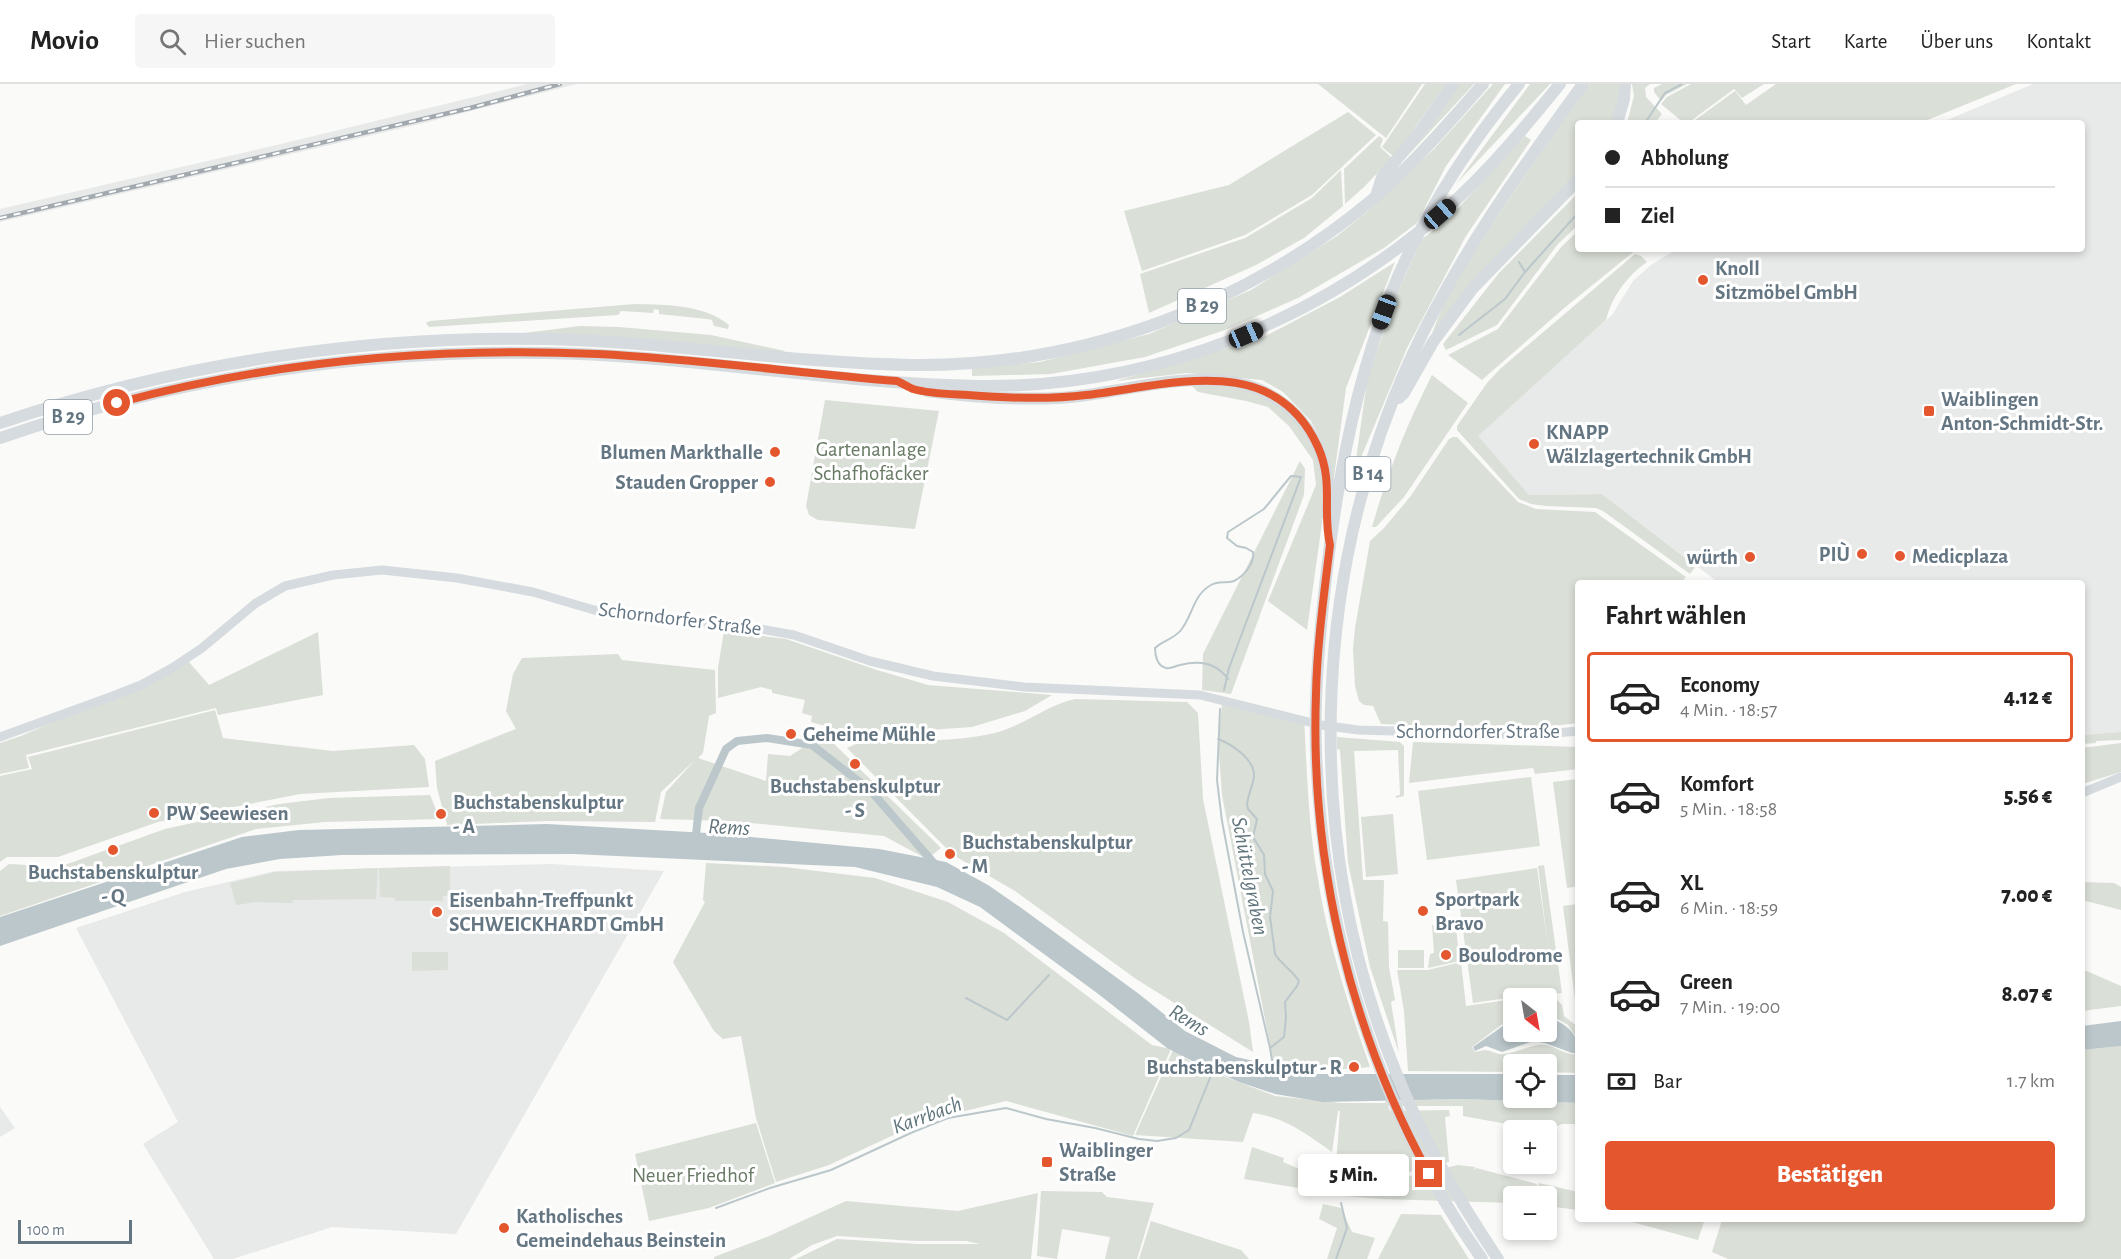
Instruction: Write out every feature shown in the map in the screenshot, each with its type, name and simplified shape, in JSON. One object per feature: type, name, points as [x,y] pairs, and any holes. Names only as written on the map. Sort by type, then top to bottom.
[{"type":"highway","points":[[1376,196],[1382,177],[1421,130],[1453,84]]},
{"type":"highway","name":"B 29","points":[[0,423],[84,398],[196,370],[271,357],[399,343],[492,339],[599,340],[834,361],[941,365],[1015,359],[1055,352],[1106,340],[1176,318],[1236,290],[1299,254],[1376,196],[1422,151],[1483,84]]},
{"type":"highway","name":"B 14","points":[[1482,1259],[1433,1182],[1401,1119],[1356,1002],[1326,871],[1316,749],[1316,694],[1330,545],[1343,462],[1377,331],[1391,293],[1424,224],[1473,144],[1519,84]]},
{"type":"highway","name":"B 29","points":[[0,438],[88,411],[203,383],[322,364],[444,354],[502,352],[599,354],[942,384],[1016,385],[1091,378],[1154,365],[1211,348],[1275,322],[1330,293],[1375,265],[1430,222],[1473,183],[1516,137],[1560,84]]},
{"type":"highway","name":"B 14","points":[[1498,1259],[1442,1169],[1414,1114],[1369,997],[1340,869],[1335,828],[1331,696],[1336,629],[1350,543],[1372,459],[1391,406],[1427,323],[1457,269],[1511,185],[1583,84]]},
{"type":"highway","points":[[1618,120],[1624,99],[1624,84]]},
{"type":"highway","points":[[1391,406],[1404,393],[1433,342],[1473,288],[1575,183]]},
{"type":"highway","points":[[897,381],[915,389],[1006,398],[1087,395],[1204,380],[1234,381],[1254,387],[1275,397],[1291,409],[1306,426],[1318,446],[1327,475],[1329,505],[1326,526],[1330,545]]},
{"type":"main road","name":"Schorndorfer Straße","points":[[0,737],[141,685],[202,648],[256,603],[285,586],[333,575],[382,570],[457,578],[533,592],[594,610],[669,622],[722,622],[794,635],[870,661],[933,676],[1045,688],[1200,695],[1311,723],[1358,730],[1534,735],[1575,731]]},
{"type":"main road","points":[[2085,792],[2121,777]]},
{"type":"shaded area","points":[[527,84],[577,84],[420,124],[0,222],[0,209]]},
{"type":"shaded area","points":[[2033,84],[2121,84],[2121,732],[2085,735],[2085,580],[1715,580],[1602,494],[1529,495],[1477,436],[1612,315],[1633,281],[1651,265],[1672,252],[2085,252],[2085,120],[1947,120]]},
{"type":"shaded area","points":[[547,824],[707,833],[879,849],[946,862],[988,885],[1020,907],[1139,994],[1185,1031],[1236,1057],[1312,1074],[1503,1074],[1503,1100],[1323,1102],[1275,1094],[1239,1082],[1167,1048],[980,907],[937,887],[855,867],[573,854],[342,855],[280,859],[226,869],[0,946],[0,917],[242,837],[299,830]]},
{"type":"shaded area","points":[[552,864],[664,871],[456,1234],[332,1227],[233,1259],[214,1259],[143,1144],[178,1122],[76,928],[185,892],[276,871]]},
{"type":"shaded area","points":[[1557,1021],[1570,1029],[1575,1037],[1575,1053],[1572,1053],[1539,1042],[1557,1042]]},
{"type":"shaded area","points":[[2121,1021],[2121,1046],[2085,1050],[2085,1026]]},
{"type":"shaded area","points":[[1503,1026],[1503,1042],[1530,1042],[1502,1052],[1486,1046],[1475,1051],[1473,1047]]},
{"type":"shaded area","points":[[1557,1075],[1575,1075],[1575,1103],[1557,1102]]},
{"type":"shaded area","points":[[0,1107],[15,1128],[0,1137]]},
{"type":"green space","points":[[1318,84],[1422,84],[1386,138]]},
{"type":"green space","points":[[1425,84],[1446,84],[1394,157],[1382,147]]},
{"type":"green space","points":[[1457,84],[1474,84],[1400,164]]},
{"type":"green space","points":[[1493,84],[1505,84],[1446,166],[1417,223],[1384,248],[1298,298],[1225,330],[1145,357],[1051,374],[972,376],[972,368],[1040,362],[1149,334],[1251,290],[1337,236],[1368,211],[1434,149]]},
{"type":"green space","points":[[1530,84],[1550,84],[1456,184]]},
{"type":"green space","points":[[1590,84],[1621,84],[1614,120],[1575,120],[1575,177],[1430,341],[1445,302],[1458,278],[1534,163]]},
{"type":"green space","points":[[1632,84],[1650,84],[1645,88],[1646,97],[1662,114],[1657,120],[1628,120],[1634,96]]},
{"type":"green space","points":[[1662,84],[1687,84],[1666,95],[1661,101],[1654,92],[1654,88]]},
{"type":"green space","points":[[1691,84],[1764,84],[1742,98],[1734,89],[1692,120],[1680,120],[1661,104],[1667,97]]},
{"type":"green space","points":[[1776,84],[2016,84],[1927,120],[1695,120],[1735,91],[1746,105]]},
{"type":"green space","points":[[1348,112],[1376,135],[1312,195],[1245,235],[1142,271],[1124,211],[1229,185]]},
{"type":"green space","points":[[1379,136],[1383,139],[1380,147],[1392,158],[1345,204],[1344,169]]},
{"type":"green space","points":[[1525,136],[1531,140],[1466,236],[1407,348],[1354,474],[1367,381],[1394,300],[1422,239],[1447,220]]},
{"type":"green space","points":[[1341,170],[1343,206],[1304,238],[1256,265],[1149,313],[1140,274],[1245,238],[1312,198]]},
{"type":"green space","points":[[1575,196],[1575,228],[1558,244],[1497,325],[1446,350],[1443,344],[1499,273]]},
{"type":"green space","points":[[1575,234],[1575,252],[1633,252],[1563,309],[1482,380],[1448,355],[1498,329],[1562,246]]},
{"type":"green space","points":[[1635,254],[1647,262],[1621,287],[1606,320],[1478,436],[1529,495],[1602,494],[1696,566],[1690,574],[1603,511],[1596,508],[1531,504],[1519,499],[1457,430],[1457,426],[1487,383],[1500,369]]},
{"type":"green space","points":[[1395,262],[1346,388],[1333,484],[1324,445],[1311,421],[1283,392],[1262,380],[1187,373],[1116,381],[1264,337],[1340,297]]},
{"type":"green space","points":[[635,304],[696,309],[719,318],[729,325],[728,329],[714,326],[712,320],[659,314],[659,310],[654,309],[653,313],[621,311],[618,315],[429,327],[426,323],[430,321]]},
{"type":"green space","points":[[580,326],[711,335],[785,351],[524,333]]},
{"type":"green space","points":[[1432,375],[1468,403],[1404,497],[1376,527],[1372,527],[1398,450]]},
{"type":"green space","points":[[1190,384],[1232,385],[1272,399],[1298,422],[1318,457],[1324,488],[1322,523],[1307,630],[1268,601],[1316,485],[1313,460],[1289,426],[1268,407],[1198,392]]},
{"type":"green space","name":"Gartenanlage Schafhofäcker","points":[[825,400],[939,411],[915,529],[818,520],[809,515],[806,506]]},
{"type":"green space","points":[[1457,437],[1518,502],[1536,509],[1595,512],[1686,577],[1683,580],[1575,580],[1575,723],[1529,729],[1381,724],[1373,706],[1364,705],[1359,701],[1355,686],[1353,649],[1370,541],[1410,497],[1449,439]]},
{"type":"green space","points":[[1300,461],[1305,469],[1304,495],[1231,694],[1202,690],[1203,654]]},
{"type":"green space","points":[[724,631],[786,639],[928,685],[1052,695],[1025,711],[972,727],[885,733],[843,731],[811,722],[812,716],[802,713],[805,700],[772,693],[772,690],[761,687],[718,698],[718,668]]},
{"type":"green space","points":[[318,632],[323,695],[218,715],[216,708],[26,755],[29,768],[0,774],[0,743],[21,736],[189,662],[209,685]]},
{"type":"green space","points":[[618,654],[622,660],[715,670],[716,713],[709,716],[703,753],[698,758],[766,781],[768,754],[790,756],[805,746],[816,734],[830,740],[941,848],[927,859],[884,836],[730,821],[660,819],[666,792],[695,760],[661,792],[655,822],[548,821],[447,825],[437,788],[435,761],[516,729],[506,711],[513,674],[522,658]]},
{"type":"green space","points":[[1075,699],[1187,702],[1198,713],[1203,799],[1249,1022],[1253,1052],[1136,979],[1015,891],[953,855],[847,748],[856,744],[943,740],[995,733]]},
{"type":"green space","points":[[1222,705],[1304,718],[1310,815],[1321,898],[1339,972],[1370,1067],[1350,1069],[1274,1066],[1222,795],[1218,739]]},
{"type":"green space","points":[[215,710],[223,738],[333,751],[414,745],[425,759],[429,787],[300,794],[158,822],[58,857],[7,857],[0,862],[0,776],[32,769],[28,757]]},
{"type":"green space","points":[[2121,732],[2121,740],[2085,744],[2085,735]]},
{"type":"green space","points":[[1337,737],[1400,742],[1404,746],[1404,796],[1396,798],[1400,795],[1398,750],[1354,751],[1363,880],[1384,880],[1383,921],[1388,922],[1389,967],[1395,1000],[1391,1002],[1399,1053],[1370,967],[1348,863],[1340,750],[1337,749]]},
{"type":"green space","points":[[1413,742],[1575,747],[1575,769],[1535,774],[1533,768],[1409,783]]},
{"type":"green space","points":[[2121,743],[2121,772],[2085,783],[2085,748]]},
{"type":"green space","points":[[1531,777],[1540,846],[1427,860],[1418,791]]},
{"type":"green space","points":[[1575,779],[1575,887],[1567,888],[1553,782]]},
{"type":"green space","points":[[430,795],[440,819],[325,822],[256,829],[0,916],[0,871],[9,864],[59,867],[165,829],[279,804],[329,798]]},
{"type":"green space","points":[[1393,814],[1398,874],[1366,877],[1361,817]]},
{"type":"green space","points":[[706,863],[784,867],[875,878],[948,902],[1004,933],[1152,1045],[1171,1049],[1133,1136],[1006,1101],[924,1121],[829,1165],[776,1182],[756,1118],[741,1036],[723,1039],[714,1031],[673,962],[705,902],[703,900]]},
{"type":"green space","points":[[1544,865],[1562,993],[1557,994],[1557,988],[1503,988],[1503,999],[1473,1003],[1456,880],[1537,868],[1548,947],[1538,866]]},
{"type":"green space","points":[[450,866],[450,895],[443,896],[443,901],[395,901],[395,898],[380,897],[379,868]]},
{"type":"green space","points":[[378,868],[376,899],[293,900],[292,903],[256,902],[236,905],[230,883],[275,872]]},
{"type":"green space","points":[[2085,882],[2114,883],[2121,887],[2121,910],[2085,901]]},
{"type":"green space","points":[[1575,904],[1575,1000],[1563,906]]},
{"type":"green space","points":[[1432,925],[1456,929],[1460,961],[1428,968],[1430,954],[1434,953]]},
{"type":"green space","points":[[1398,950],[1424,950],[1424,968],[1398,968]]},
{"type":"green space","points":[[412,952],[448,952],[448,970],[412,971]]},
{"type":"green space","points":[[1461,962],[1466,1006],[1503,1001],[1503,1024],[1472,1047],[1475,1052],[1488,1050],[1503,1054],[1503,1072],[1408,1071],[1404,1011],[1397,970],[1428,970]]},
{"type":"green space","points":[[2085,970],[2121,986],[2121,1006],[2085,1011]]},
{"type":"green space","points":[[1557,1000],[1562,1005],[1564,1016],[1575,1025],[1575,1036],[1568,1025],[1557,1019]]},
{"type":"green space","points":[[1546,1045],[1575,1054],[1575,1073],[1557,1072],[1557,1054],[1508,1054]]},
{"type":"green space","points":[[2121,1046],[2121,1259],[1728,1259],[1712,1252],[1721,1222],[2085,1222],[2085,1050]]},
{"type":"green space","points":[[1173,1050],[1197,1066],[1275,1096],[1341,1103],[1463,1099],[1503,1100],[1503,1108],[1557,1108],[1557,1102],[1575,1103],[1575,1124],[1557,1126],[1557,1120],[1503,1120],[1503,1123],[1463,1116],[1463,1106],[1388,1106],[1390,1111],[1449,1110],[1450,1116],[1445,1117],[1449,1162],[1377,1180],[1343,1183],[1336,1181],[1340,1111],[1338,1111],[1332,1152],[1285,1123],[1253,1113],[1243,1142],[1135,1135]]},
{"type":"green space","name":"Neuer Friedhof","points":[[756,1123],[775,1183],[709,1208],[649,1221],[635,1154]]},
{"type":"green space","points":[[1252,1147],[1284,1158],[1283,1162],[1320,1178],[1324,1184],[1317,1191],[1244,1179]]},
{"type":"green space","points":[[1458,1165],[1475,1167],[1474,1171],[1476,1168],[1537,1184],[1537,1186],[1503,1186],[1503,1203],[1382,1199],[1333,1195],[1331,1192],[1333,1189],[1368,1186]]},
{"type":"green space","points":[[1557,1187],[1575,1191],[1575,1210],[1557,1207]]},
{"type":"green space","points":[[1041,1191],[1102,1192],[1107,1197],[1154,1203],[1137,1259],[1105,1259],[1110,1237],[1062,1229],[1057,1259],[1037,1256]]},
{"type":"green space","points":[[1038,1193],[1031,1259],[796,1259],[837,1239],[918,1244],[980,1244],[966,1241],[916,1241],[837,1236],[812,1245],[789,1259],[714,1259],[714,1257],[769,1236],[846,1201],[958,1211]]},
{"type":"green space","points":[[1323,1204],[1341,1208],[1352,1232],[1375,1238],[1367,1259],[1327,1259],[1337,1228],[1319,1219]]},
{"type":"green space","points":[[1401,1214],[1441,1215],[1469,1259],[1378,1259]]},
{"type":"green space","points":[[1151,1221],[1241,1250],[1249,1259],[1139,1259]]},
{"type":"green space","points":[[1632,1222],[1704,1222],[1698,1240]]},
{"type":"waterway","name":"Schüttelgraben","points":[[1647,120],[1665,93],[1682,84]]},
{"type":"waterway","name":"Schüttelgraben","points":[[1459,335],[1505,299],[1525,272],[1575,216]]},
{"type":"waterway","points":[[1519,262],[1525,272]]},
{"type":"waterway","points":[[1224,690],[1229,668],[1301,477],[1291,476],[1264,509],[1228,532],[1227,538],[1237,546],[1253,552],[1248,569],[1234,581],[1217,583],[1205,589],[1181,630],[1155,648],[1157,660],[1163,667],[1170,668],[1194,663],[1207,664],[1218,669],[1223,673],[1228,679]]},
{"type":"waterway","name":"Schüttelgraben","points":[[1220,709],[1217,780],[1222,821],[1243,932],[1270,1048]]},
{"type":"waterway","name":"Rems","points":[[695,843],[699,808],[726,749],[737,741],[767,738],[812,745],[870,790],[939,869]]},
{"type":"waterway","points":[[1218,739],[1241,753],[1251,764],[1254,776],[1247,805],[1257,819],[1253,837],[1264,855],[1265,874],[1273,891],[1270,917],[1275,954],[1299,981],[1285,1002],[1284,1037],[1270,1048],[1273,1066]]},
{"type":"waterway","points":[[966,998],[1007,1020],[1049,975]]},
{"type":"waterway","name":"Karrbach","points":[[716,1208],[770,1188],[831,1170],[948,1118],[1006,1108],[1139,1139],[1157,1141],[1176,1138],[1189,1130],[1214,1068]]},
{"type":"waterway","points":[[1336,1259],[1347,1228],[1341,1203]]},
{"type":"railway","points":[[0,218],[470,108],[560,84]]},
{"type":"place","name":"Knoll Sitzmöbel GmbH","points":[[1703,280]]},
{"type":"place","name":"Waiblingen Anton-Schmidt-Str.","points":[[1929,411]]},
{"type":"place","name":"KNAPP Wälzlagertechnik GmbH","points":[[1534,444]]},
{"type":"place","name":"Blumen Markthalle","points":[[775,452]]},
{"type":"place","name":"Stauden Gropper","points":[[770,482]]},
{"type":"place","name":"PIÙ","points":[[1862,554]]},
{"type":"place","name":"Medicplaza","points":[[1900,556]]},
{"type":"place","name":"würth","points":[[1750,557]]},
{"type":"place","name":"Geheime Mühle","points":[[791,734]]},
{"type":"place","name":"Buchstabenskulptur - S","points":[[855,764]]},
{"type":"place","name":"PW Seewiesen","points":[[154,813]]},
{"type":"place","name":"Buchstabenskulptur - A","points":[[441,814]]},
{"type":"place","name":"Buchstabenskulptur - Q","points":[[113,850]]},
{"type":"place","name":"Buchstabenskulptur - M","points":[[950,854]]},
{"type":"place","name":"Sportpark Bravo","points":[[1423,911]]},
{"type":"place","name":"Eisenbahn-Treffpunkt SCHWEICKHARDT GmbH","points":[[437,912]]},
{"type":"place","name":"Boulodrome","points":[[1446,955]]},
{"type":"place","name":"Buchstabenskulptur - R","points":[[1354,1067]]},
{"type":"place","name":"Waiblinger Straße","points":[[1047,1162]]},
{"type":"place","name":"Katholisches Gemeindehaus Beinstein","points":[[504,1228]]},
{"type":"route","points":[[117,403],[203,383],[322,364],[491,352],[599,354],[659,359],[897,381],[915,389],[1006,398],[1060,398],[1186,380],[1212,379],[1234,381],[1254,387],[1281,401],[1302,420],[1311,433],[1324,461],[1329,489],[1326,526],[1330,545],[1316,694],[1318,793],[1326,871],[1344,959],[1370,1045],[1401,1119],[1429,1174]]}]
